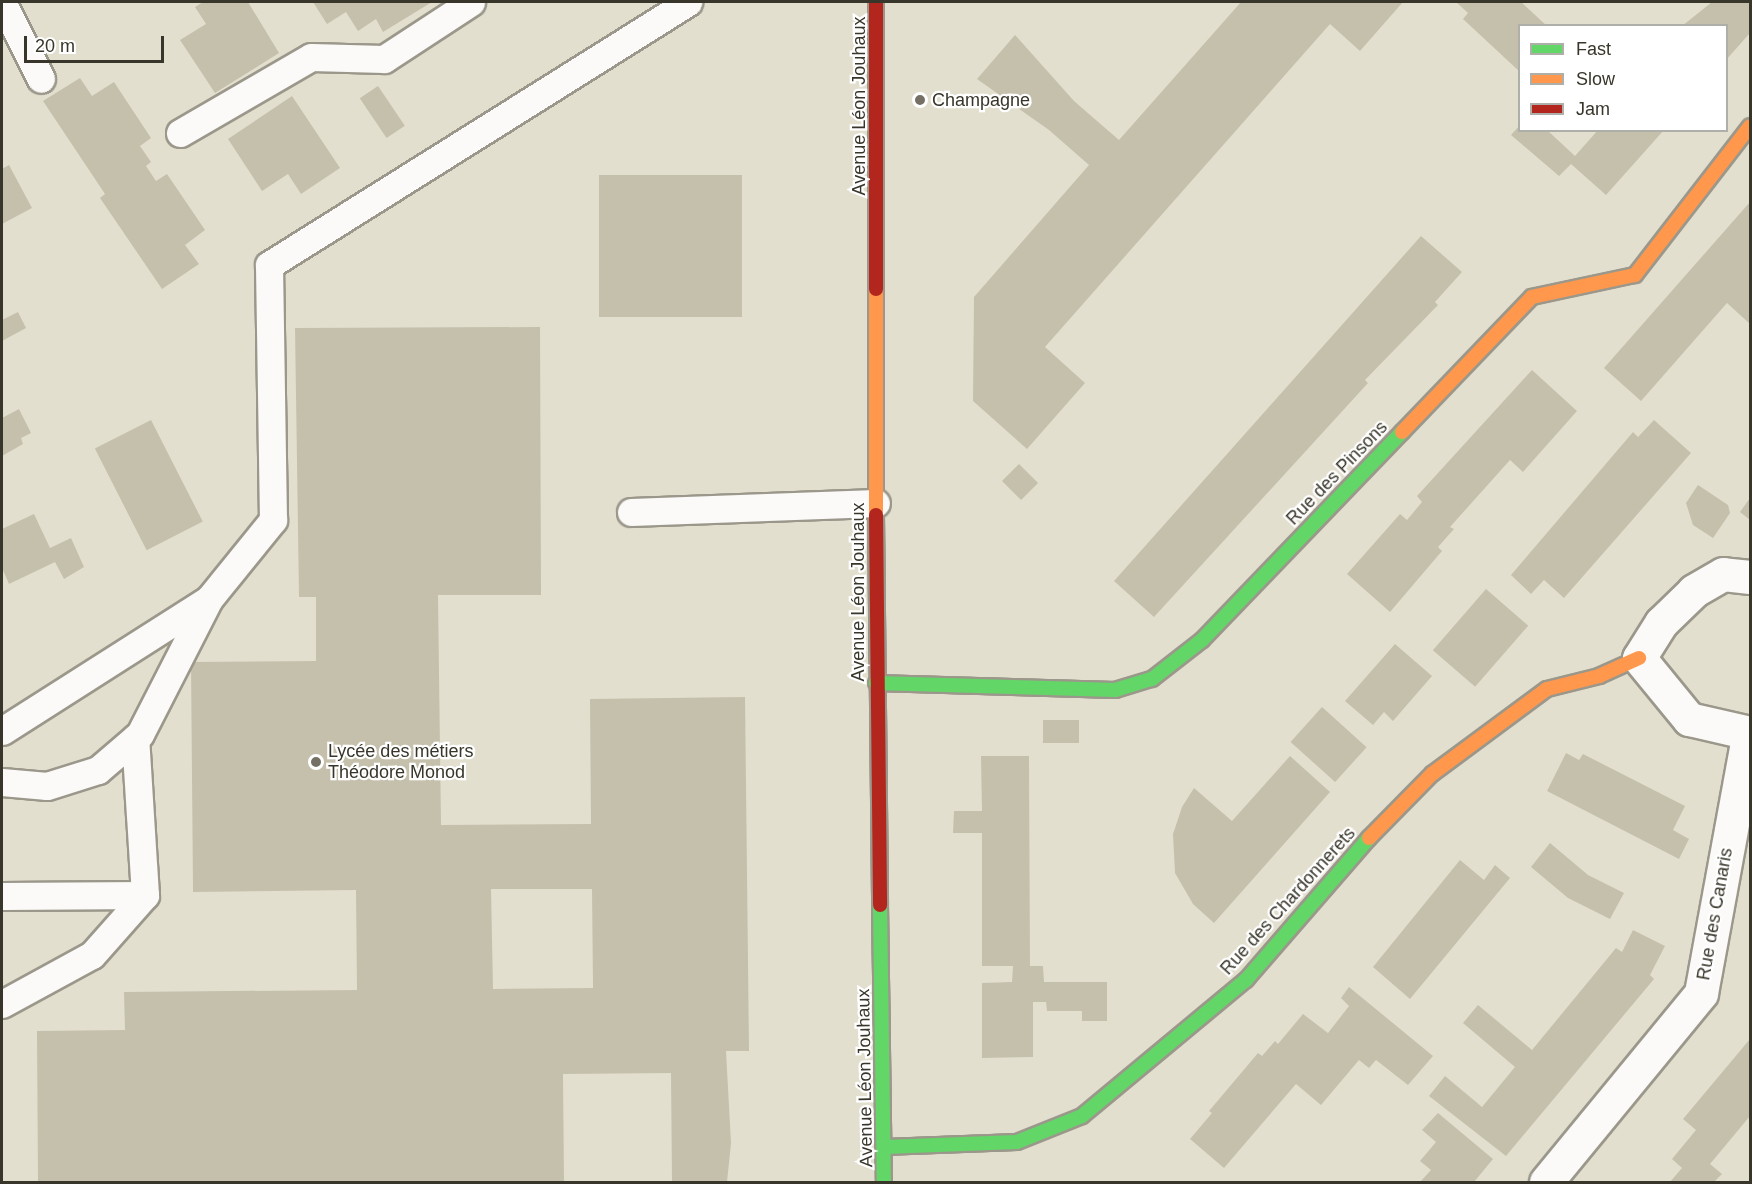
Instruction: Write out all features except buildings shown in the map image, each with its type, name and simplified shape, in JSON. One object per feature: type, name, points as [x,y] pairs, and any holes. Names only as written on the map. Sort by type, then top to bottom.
[{"type":"street","name":"Avenue Léon Jouhaux","points":[[876,2],[876,682],[884,1182]]},
{"type":"street","name":"Rue des Pinsons","points":[[876,682],[1115,690],[1152,679],[1202,640],[1532,297],[1635,275],[1750,126]]},
{"type":"street","points":[[1749,734],[1689,719],[1639,658],[1661,623],[1694,591],[1723,574],[1750,577]]},
{"type":"street","name":"Rue des Chardonnerets","points":[[884,1147],[1017,1142],[1082,1116],[1246,980],[1376,829],[1432,774],[1547,689],[1599,676],[1639,658]]},
{"type":"street","name":"Rue des Canaris","points":[[1546,1182],[1701,993],[1749,734]]},
{"type":"lane","points":[[2,2],[42,79]]},
{"type":"lane","points":[[180,133],[311,57],[384,59],[471,2]]},
{"type":"lane","points":[[2,782],[47,786],[98,770],[135,738],[208,599],[273,520],[269,265],[688,2]]},
{"type":"lane","points":[[631,512],[876,503]]},
{"type":"lane","points":[[2,731],[208,599]]},
{"type":"lane","points":[[2,1004],[92,955],[145,895],[135,738]]},
{"type":"lane","points":[[2,896],[145,895]]},
{"type":"traffic: fast","points":[[876,683],[1115,690],[1152,679],[1202,640],[1402,432]]},
{"type":"traffic: fast","points":[[884,1147],[1017,1142],[1082,1116],[1246,980],[1369,838]]},
{"type":"traffic: fast","points":[[880,905],[884,1182]]},
{"type":"traffic: slow","points":[[1402,432],[1532,297],[1635,275],[1750,126]]},
{"type":"traffic: slow","points":[[876,289],[876,515]]},
{"type":"traffic: slow","points":[[1369,838],[1432,774],[1547,689],[1599,676],[1639,658]]},
{"type":"traffic: jam","points":[[876,2],[876,289]]},
{"type":"traffic: jam","points":[[876,515],[880,905]]},
{"type":"place","name":"Champagne","points":[[920,100]]},
{"type":"place","name":"Lycée des métiers Théodore Monod","points":[[316,762]]}]
